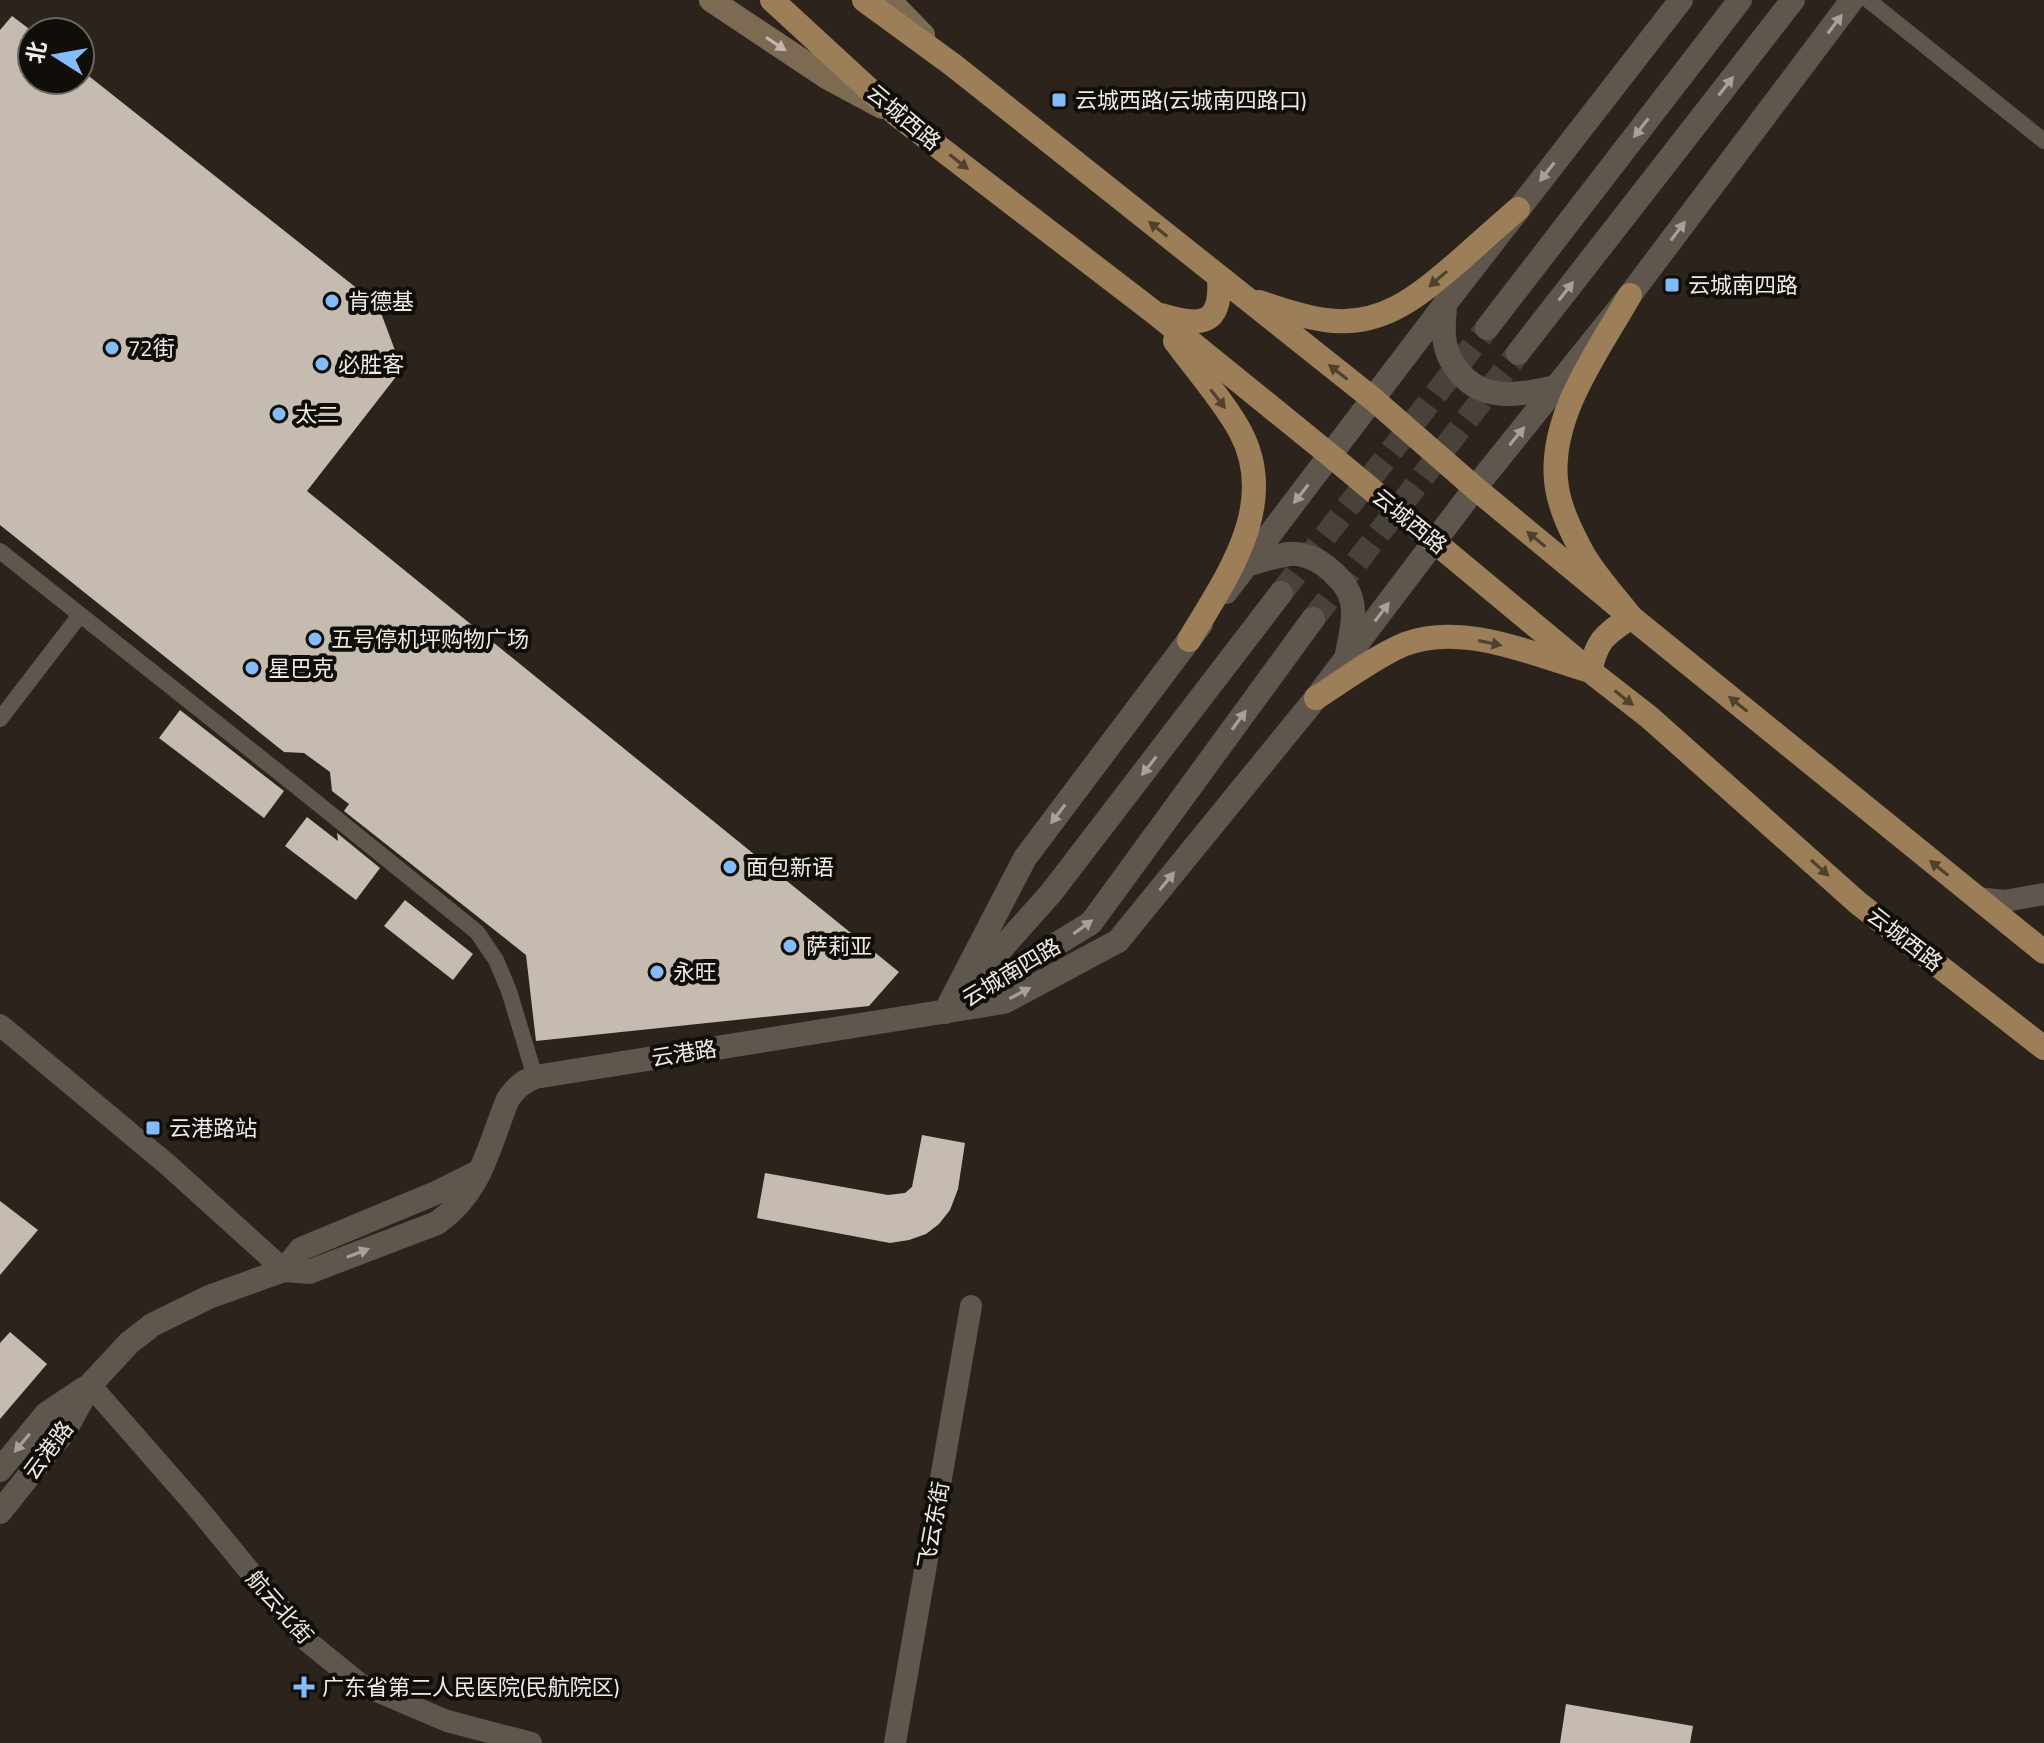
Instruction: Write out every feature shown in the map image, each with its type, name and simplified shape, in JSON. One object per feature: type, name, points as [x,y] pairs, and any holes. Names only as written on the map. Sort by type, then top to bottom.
[{"type":"main road","points":[[711,0],[828,78],[897,115]]},
{"type":"main road","name":"云城西路","points":[[772,0],[897,115],[1155,313],[1330,455],[1649,717],[1858,903],[2044,1048]]},
{"type":"main road","points":[[864,0],[953,65],[1373,399],[1631,617],[2044,952]]},
{"type":"main road","points":[[889,0],[953,65]]},
{"type":"main road","points":[[1219,278],[1259,302],[1301,315],[1325,320],[1358,321],[1397,308],[1423,292],[1518,209]]},
{"type":"main road","points":[[1155,313],[1193,323],[1209,318],[1218,307],[1219,278]]},
{"type":"main road","points":[[1630,295],[1567,409],[1558,445],[1556,480],[1561,507],[1581,551],[1631,617]]},
{"type":"main road","points":[[1155,313],[1240,431],[1249,452],[1254,477],[1243,546],[1189,640]]},
{"type":"main road","points":[[1316,698],[1406,644],[1448,636],[1491,642],[1590,671],[1595,648],[1608,633],[1631,617]]},
{"type":"street","points":[[945,1012],[1025,858],[1445,304],[1681,0]]},
{"type":"street","points":[[1487,328],[1740,0]]},
{"type":"street","points":[[1518,353],[1793,0]]},
{"type":"street","name":"云港路","points":[[0,1470],[46,1414],[90,1385],[129,1343],[152,1325],[209,1297],[284,1270],[301,1249],[438,1192],[480,1171],[508,1099],[524,1081],[1004,1002],[1118,941],[1316,698],[1475,488],[1630,295],[1852,0]]},
{"type":"street","points":[[1868,0],[2044,141]]},
{"type":"street","points":[[1445,304],[1444,337],[1449,358],[1462,378],[1482,391],[1503,394],[1529,393],[1556,387]]},
{"type":"street","points":[[0,551],[477,932],[496,960],[509,991],[535,1077]]},
{"type":"street","points":[[1246,565],[1289,554],[1318,560],[1332,570],[1348,588],[1352,599],[1351,631],[1345,660]]},
{"type":"street","name":"云城南四路","points":[[945,1012],[1051,893],[1281,593]]},
{"type":"street","points":[[0,719],[80,615]]},
{"type":"street","name":"云城南四路","points":[[945,1012],[1091,923],[1313,619]]},
{"type":"street","points":[[1977,898],[2005,901],[2044,894]]},
{"type":"street","points":[[0,1025],[168,1165],[284,1270]]},
{"type":"street","name":"飞云东街","points":[[895,1743],[971,1306]]},
{"type":"street","name":"云港路","points":[[0,1512],[66,1429],[90,1385]]},
{"type":"street","name":"航云北街","points":[[90,1385],[196,1506],[307,1641],[339,1667],[360,1684],[447,1721],[531,1743]]},
{"type":"building","name":"五号停机坪购物广场","points":[[12,16],[16,19],[16,96],[96,96],[96,82],[378,305],[402,369],[307,491],[899,972],[869,1006],[536,1041],[526,955],[344,811],[349,804],[332,791],[330,772],[304,753],[284,752],[0,525],[0,30]]},
{"type":"building","points":[[180,710],[284,791],[264,818],[159,738]]},
{"type":"building","points":[[307,817],[338,841],[337,833],[380,868],[356,900],[285,846]]},
{"type":"building","points":[[405,900],[473,954],[453,980],[384,926]]},
{"type":"building","points":[[922,1135],[965,1143],[958,1189],[950,1210],[926,1234],[890,1243],[757,1218],[765,1173],[888,1195],[905,1193],[912,1187]]},
{"type":"building","points":[[0,1201],[38,1230],[0,1275]]},
{"type":"building","points":[[10,1332],[47,1364],[0,1419],[0,1343]]},
{"type":"building","points":[[1566,1704],[1693,1726],[1690,1743],[1560,1743]]},
{"type":"tunnel","points":[[1281,593],[1487,328]]},
{"type":"tunnel","points":[[1313,619],[1518,353]]},
{"type":"place","name":"云城西路(云城南四路口)","points":[[1059,100]]},
{"type":"place","name":"云城南四路","points":[[1672,285]]},
{"type":"place","name":"肯德基","points":[[332,301]]},
{"type":"place","name":"72街","points":[[112,348]]},
{"type":"place","name":"必胜客","points":[[322,364]]},
{"type":"place","name":"太二","points":[[279,414]]},
{"type":"place","name":"五号停机坪购物广场","points":[[315,639]]},
{"type":"place","name":"星巴克","points":[[252,668]]},
{"type":"place","name":"面包新语","points":[[730,867]]},
{"type":"place","name":"萨莉亚","points":[[790,946]]},
{"type":"place","name":"永旺","points":[[657,972]]},
{"type":"place","name":"云港路站","points":[[153,1128]]},
{"type":"place","name":"广东省第二人民医院(民航院区)","points":[[304,1687]]}]
